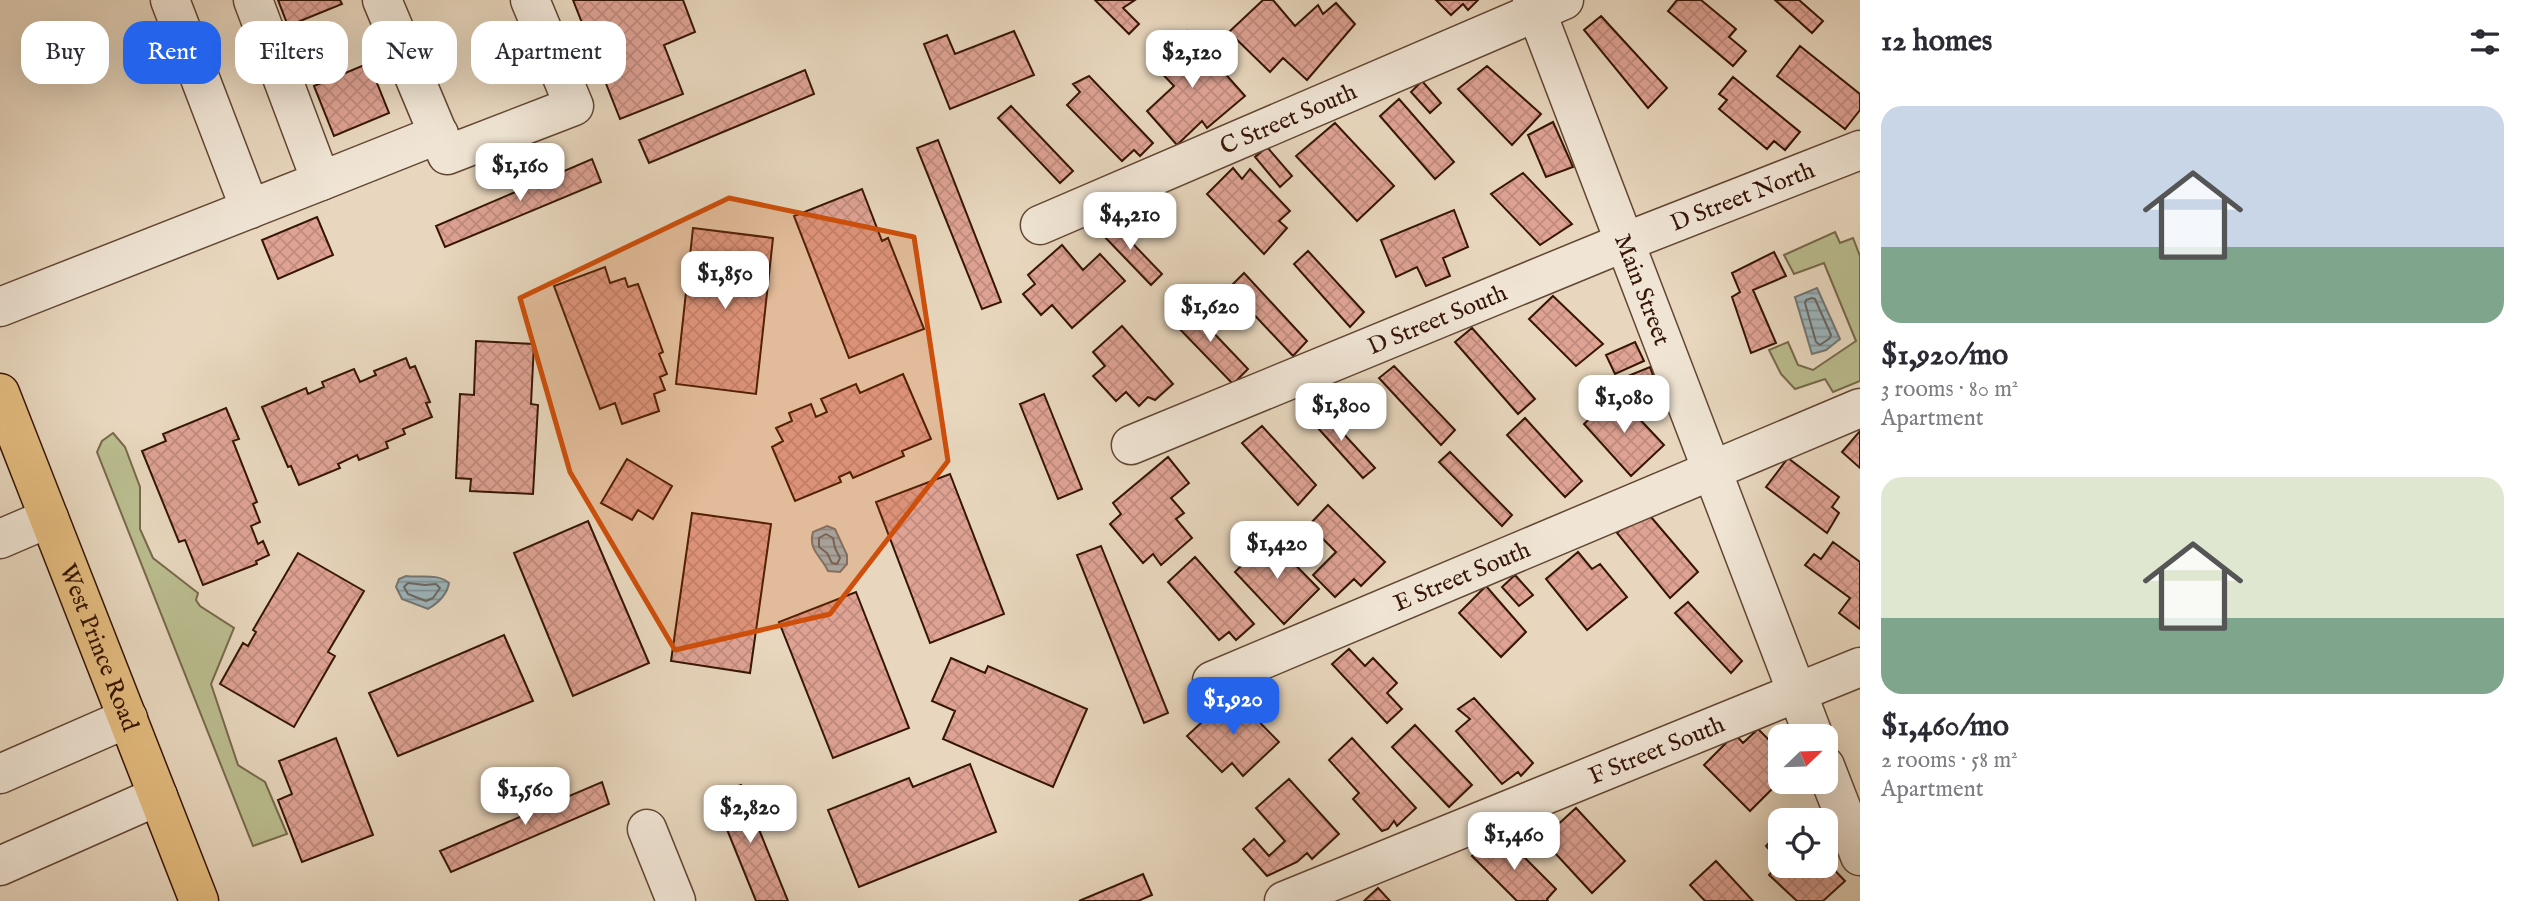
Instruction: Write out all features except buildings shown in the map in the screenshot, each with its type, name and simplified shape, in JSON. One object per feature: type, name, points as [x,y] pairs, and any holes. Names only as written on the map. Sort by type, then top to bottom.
[{"type":"main road","name":"West Prince Road","points":[[0,393],[199,901]]},
{"type":"street","points":[[170,0],[250,209]]},
{"type":"street","points":[[253,0],[321,181]]},
{"type":"street","points":[[382,0],[447,155],[574,106],[530,0]]},
{"type":"street","name":"C Street South","points":[[1040,225],[1544,4]]},
{"type":"street","name":"Main Street","points":[[1544,4],[1625,242],[1809,724]]},
{"type":"street","points":[[0,307],[439,134]]},
{"type":"street","name":"D Street North","points":[[1625,242],[1860,150]]},
{"type":"street","name":"D Street South","points":[[1131,445],[1625,242]]},
{"type":"street","name":"E Street South","points":[[1212,681],[1860,408]]},
{"type":"street","points":[[0,539],[49,517]]},
{"type":"street","name":"F Street South","points":[[1284,901],[1860,667]]},
{"type":"street","points":[[0,774],[128,718]]},
{"type":"street","points":[[1836,794],[1860,856]]},
{"type":"street","points":[[0,866],[158,796]]},
{"type":"street","points":[[647,829],[676,901]]},
{"type":"highlighted area","points":[[729,198],[914,237],[948,461],[830,614],[675,650],[570,472],[520,298]]},
{"type":"green space","points":[[1835,232],[1840,243],[1853,238],[1860,256],[1860,381],[1833,392],[1825,379],[1795,389],[1781,374],[1769,350],[1788,342],[1798,365],[1813,370],[1856,341],[1824,263],[1794,274],[1784,255]]},
{"type":"green space","points":[[113,433],[125,447],[140,487],[140,529],[153,558],[198,593],[196,600],[200,606],[234,628],[211,684],[238,765],[265,782],[287,834],[253,846],[97,452],[102,441]]},
{"type":"water","points":[[1817,288],[1840,339],[1826,350],[1812,354],[1795,297]]},
{"type":"water","points":[[827,526],[835,529],[847,555],[847,564],[840,572],[828,571],[812,544],[813,532]]},
{"type":"water","points":[[406,576],[434,577],[449,583],[442,598],[428,609],[402,599],[396,587],[399,579]]}]
